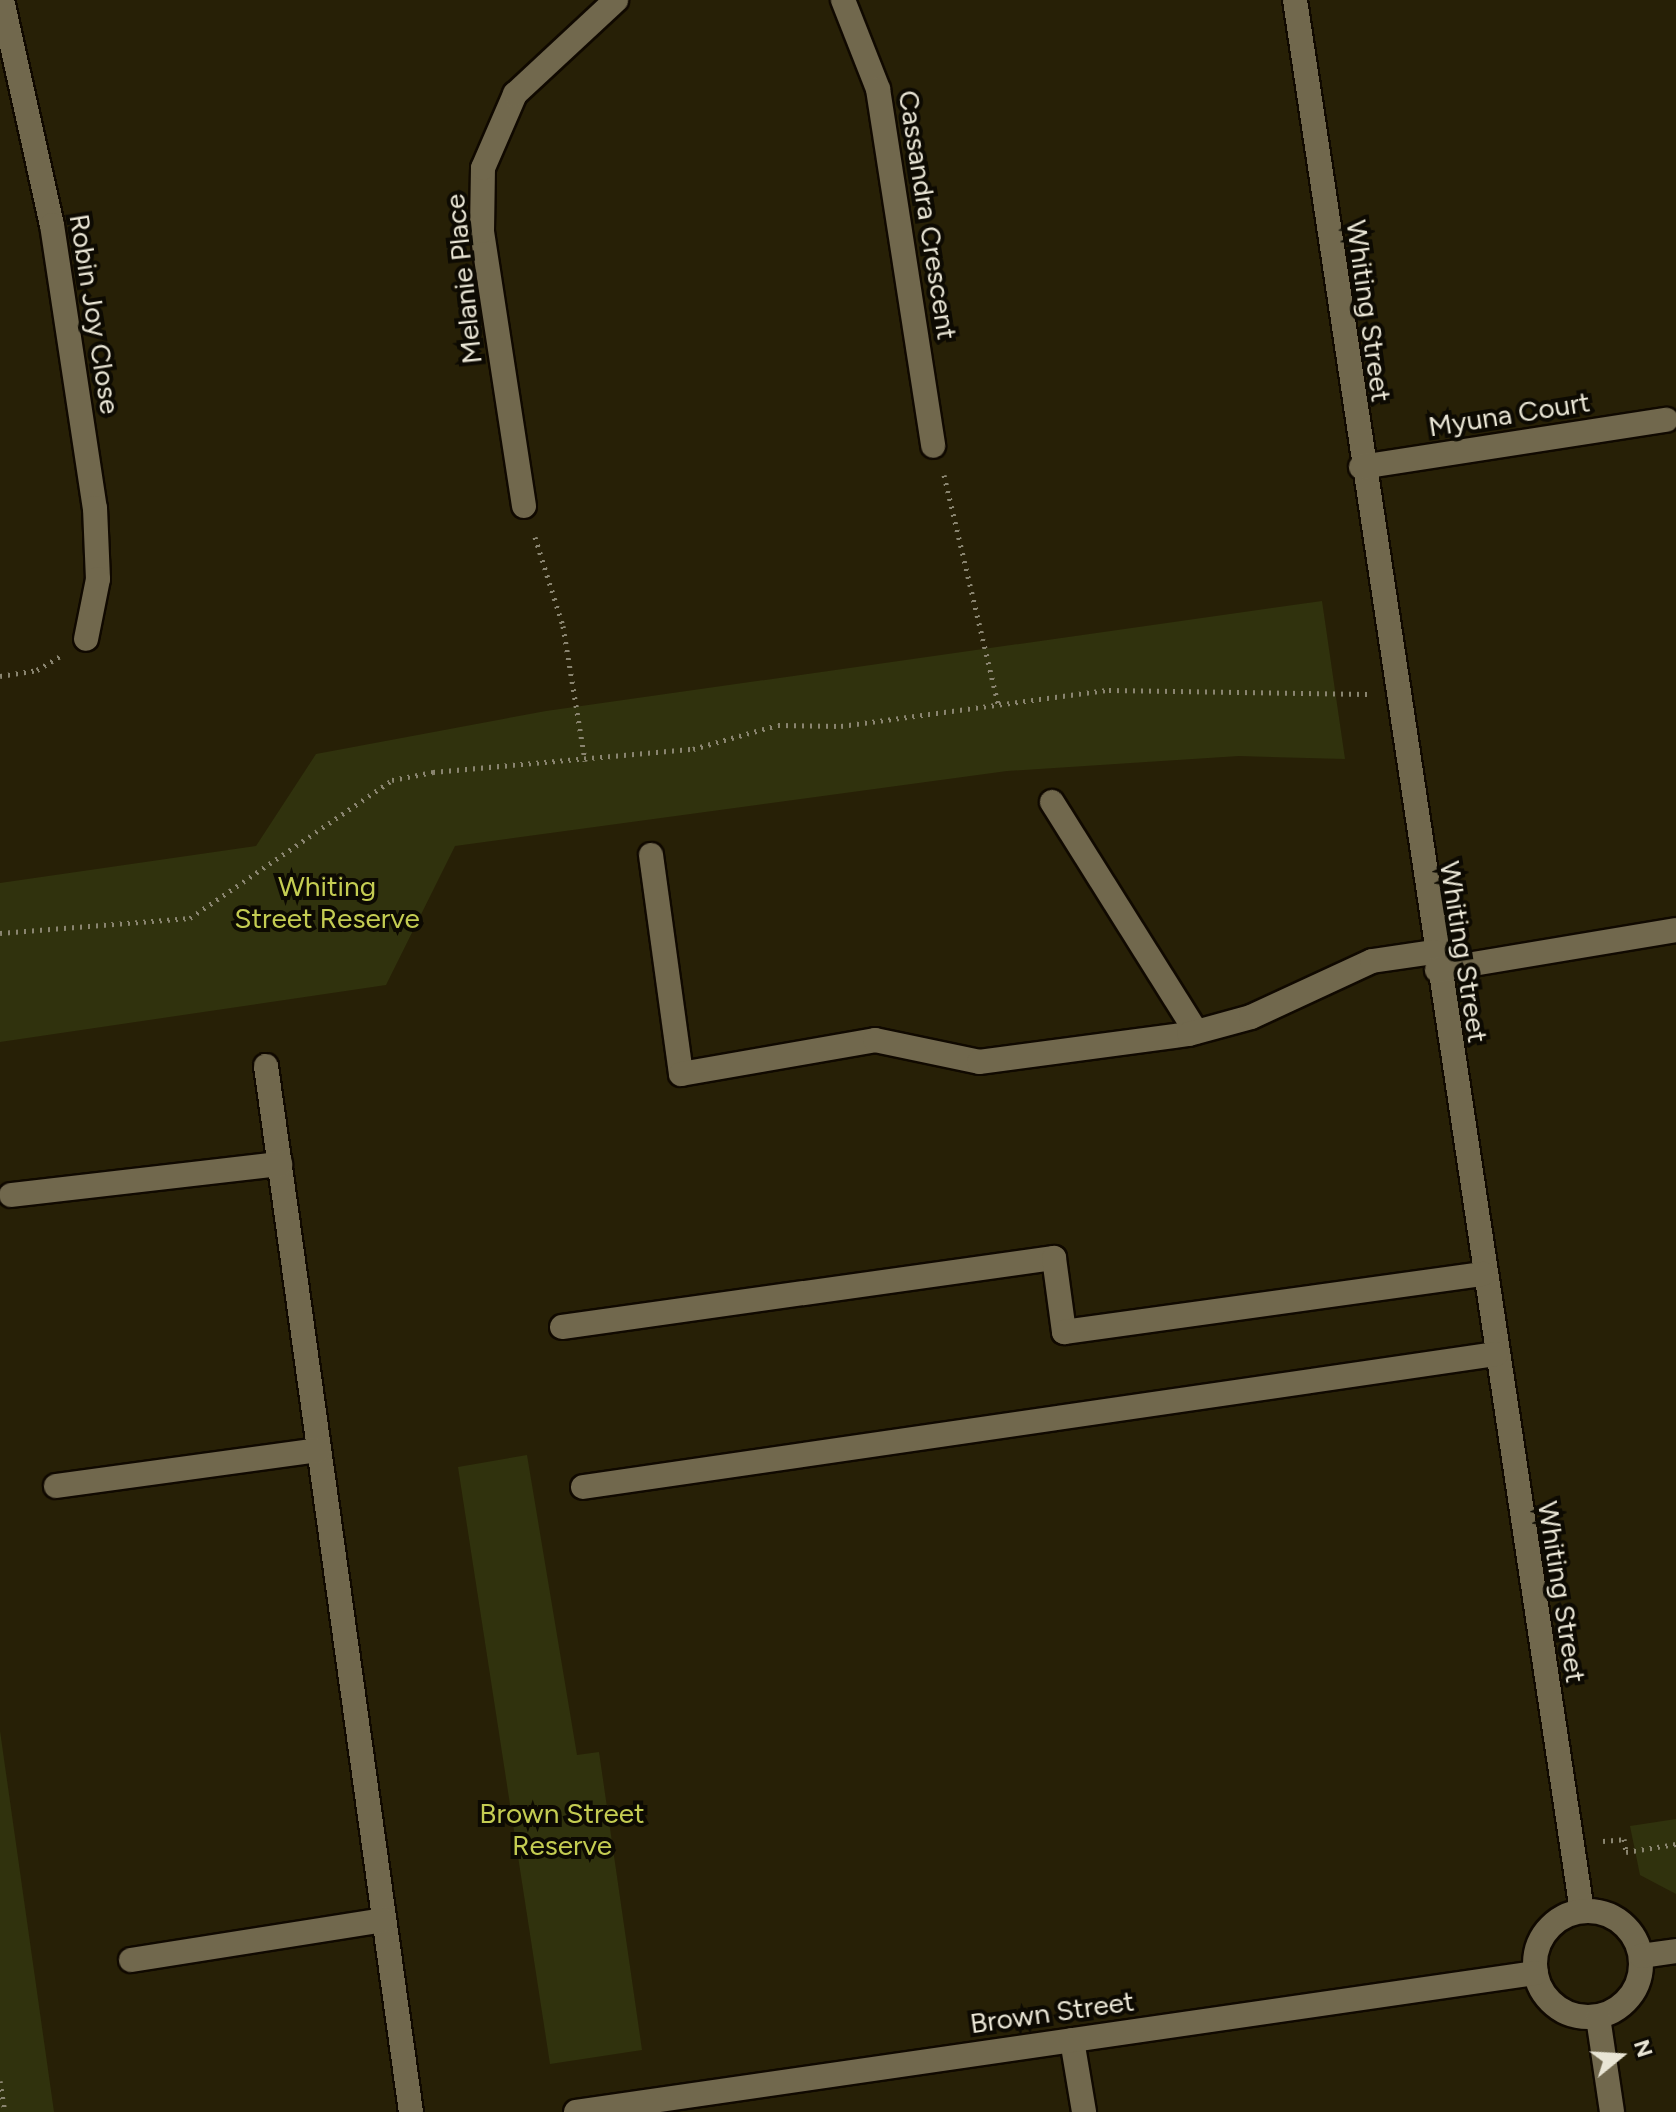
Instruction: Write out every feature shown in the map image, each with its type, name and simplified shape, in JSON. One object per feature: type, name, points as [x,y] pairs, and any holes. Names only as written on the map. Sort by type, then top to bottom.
[{"type":"street","name":"Robin Joy Close","points":[[2,0],[52,225],[95,508],[98,579],[86,639]]},
{"type":"street","name":"Melanie Place","points":[[524,506],[482,231],[483,168],[515,94],[616,0]]},
{"type":"street","name":"Cassandra Crescent","points":[[843,0],[878,89],[933,446]]},
{"type":"street","name":"Whiting Street","points":[[1295,0],[1435,961],[1582,1911]]},
{"type":"street","name":"Myuna Court","points":[[1361,467],[1666,420]]},
{"type":"street","points":[[1052,802],[1196,1032]]},
{"type":"street","points":[[651,855],[681,1074],[875,1040],[979,1062],[1196,1032],[1251,1017],[1372,961],[1435,961],[1676,930]]},
{"type":"street","points":[[266,1066],[411,2112]]},
{"type":"street","points":[[11,1195],[280,1164]]},
{"type":"street","points":[[562,1327],[1054,1258],[1064,1332],[1483,1274]]},
{"type":"street","points":[[583,1487],[1496,1354]]},
{"type":"street","points":[[56,1486],[319,1450]]},
{"type":"street","points":[[1582,1911],[1626,1927],[1641,1956],[1632,1995],[1598,2017],[1565,2013],[1536,1973],[1546,1932],[1582,1911]]},
{"type":"street","points":[[131,1960],[384,1920]]},
{"type":"street","points":[[1641,1956],[1676,1951]]},
{"type":"street","name":"Brown Street","points":[[576,2112],[1536,1973]]},
{"type":"street","points":[[1598,2017],[1612,2112]]},
{"type":"street","points":[[1072,2040],[1084,2112]]},
{"type":"path","points":[[933,446],[957,507],[999,707]]},
{"type":"path","points":[[524,506],[563,626],[585,761]]},
{"type":"path","points":[[0,676],[37,670],[86,639]]},
{"type":"path","points":[[0,933],[190,918],[392,780],[693,749],[778,725],[999,707],[1109,690],[1345,697],[1395,690]]},
{"type":"path","points":[[1570,1843],[1624,1839],[1626,1852],[1676,1844]]},
{"type":"path","points":[[0,2081],[5,2112]]},
{"type":"green space","name":"Whiting Street Reserve","points":[[1322,601],[1345,759],[1239,756],[1007,771],[455,846],[386,985],[0,1042],[0,883],[256,846],[316,754],[546,711]]},
{"type":"green space","name":"Brown Street Reserve","points":[[527,1455],[577,1755],[599,1752],[642,2050],[550,2064],[458,1467]]},
{"type":"green space","points":[[0,1731],[54,2112],[0,2112]]},
{"type":"green space","points":[[1676,1819],[1676,1894],[1640,1875],[1630,1826]]}]
